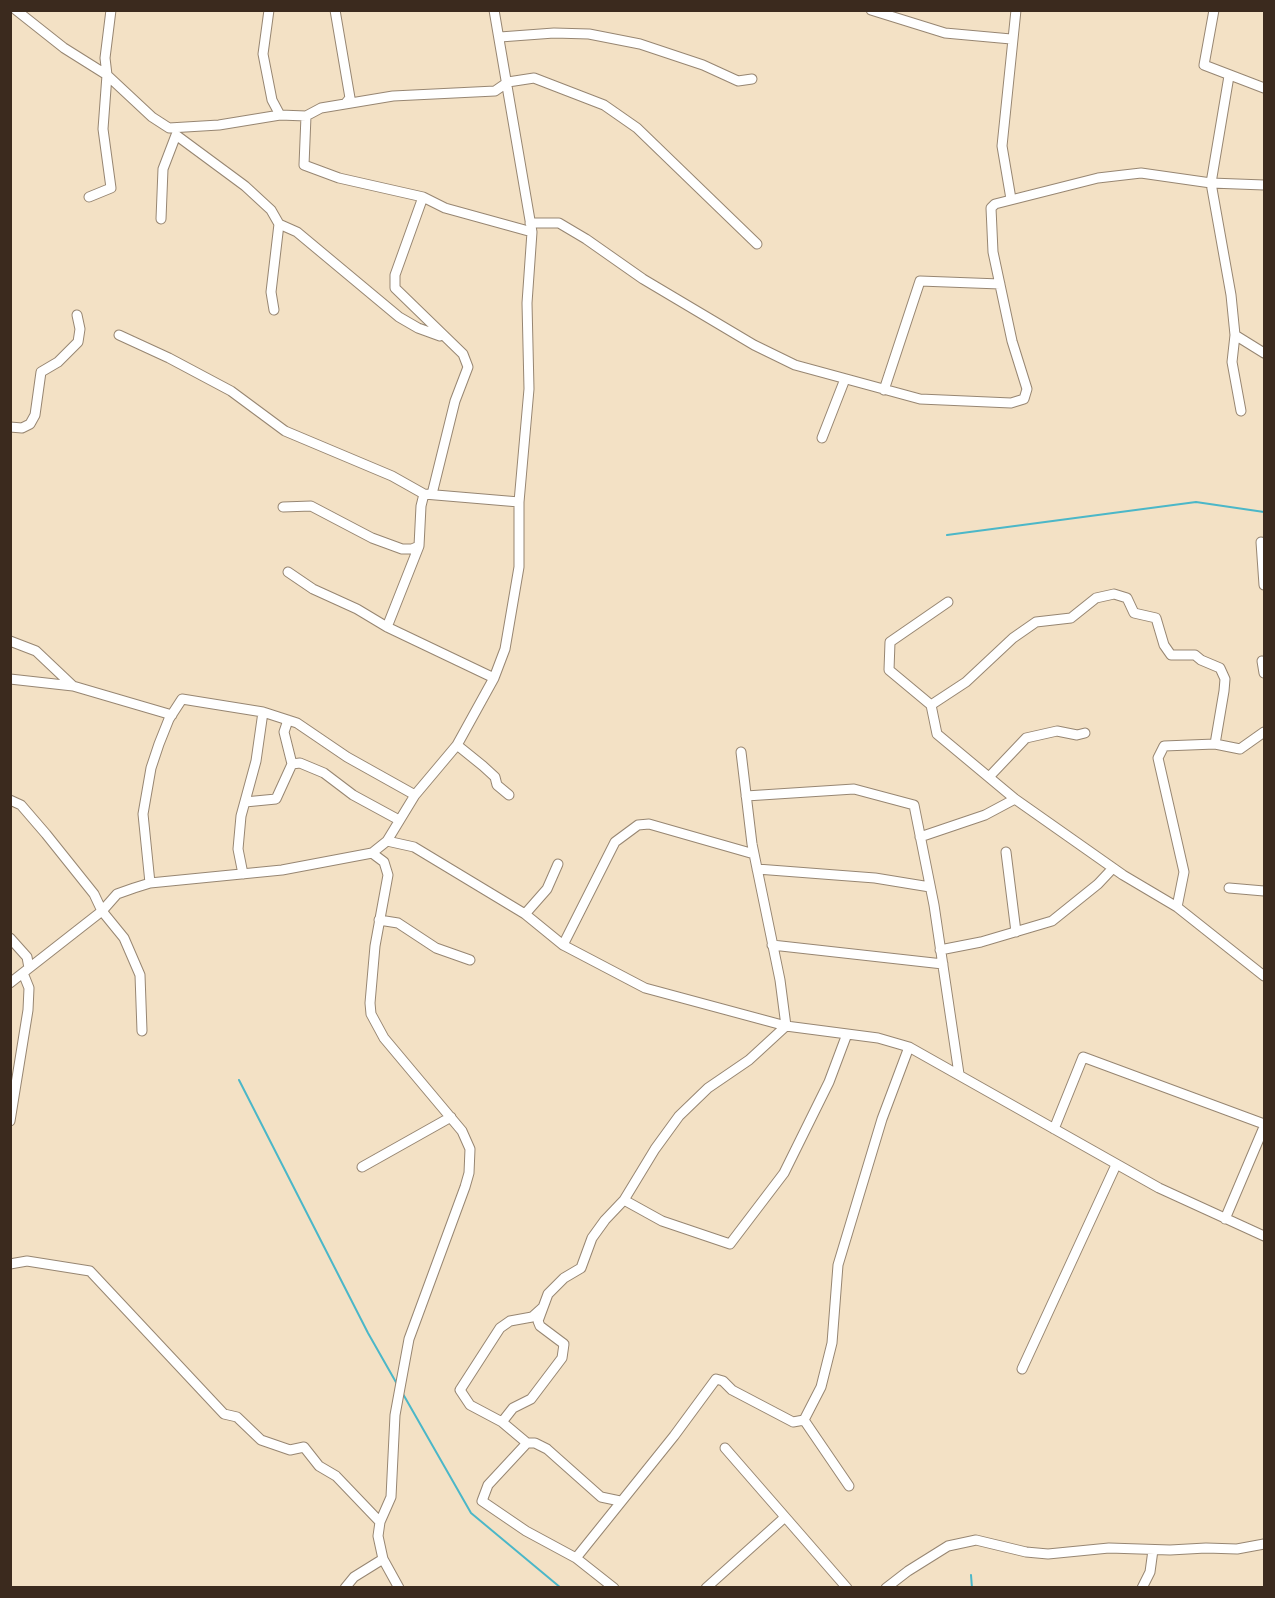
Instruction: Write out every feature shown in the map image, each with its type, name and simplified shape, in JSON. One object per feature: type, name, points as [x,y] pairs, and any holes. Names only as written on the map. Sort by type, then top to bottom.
[{"type":"street","points":[[16,10],[64,48],[107,75],[152,117],[245,186],[271,210],[279,224],[272,292],[274,310]]},
{"type":"street","points":[[89,197],[111,188],[103,129],[107,75],[105,58],[111,10]]},
{"type":"street","points":[[269,10],[263,54],[272,100],[280,114]]},
{"type":"street","points":[[335,10],[350,98],[345,104]]},
{"type":"street","points":[[10,983],[102,911],[117,894],[150,883],[282,870],[372,853],[387,841],[415,795],[457,745],[494,678],[505,649],[519,567],[519,502],[528,388],[527,303],[531,228],[494,10]]},
{"type":"street","points":[[871,10],[945,33],[1011,39]]},
{"type":"street","points":[[1011,199],[1002,146],[1011,39],[1017,22],[1016,10]]},
{"type":"street","points":[[1214,10],[1204,65],[1264,88]]},
{"type":"street","points":[[500,38],[554,33],[589,34],[640,44],[703,65],[738,81],[752,79]]},
{"type":"street","points":[[1229,76],[1211,183],[1225,254],[1235,335],[1232,362],[1241,411]]},
{"type":"street","points":[[154,130],[172,131],[280,114],[306,116],[321,108],[393,96],[495,91],[508,82],[534,78],[604,105],[663,151],[756,244]]},
{"type":"street","points":[[306,116],[304,165],[323,174],[423,197],[445,208],[531,228],[559,223],[643,279],[754,345],[795,365],[920,399],[1011,403],[1024,399],[1027,389],[1012,341],[993,252],[991,208],[994,204],[1098,178],[1141,173],[1211,183],[1264,185]]},
{"type":"street","points":[[160,219],[163,169],[172,131]]},
{"type":"street","points":[[387,627],[419,546],[421,506],[428,494],[455,401],[468,367],[463,354],[404,299],[394,284],[423,197]]},
{"type":"street","points":[[279,224],[297,232],[399,317],[418,328],[446,338]]},
{"type":"street","points":[[884,390],[920,281],[1000,284]]},
{"type":"street","points":[[10,427],[22,428],[30,424],[35,415],[41,372],[58,362],[78,342],[80,329],[77,315]]},
{"type":"street","points":[[119,335],[231,391],[285,430],[428,494],[519,502]]},
{"type":"street","points":[[1235,335],[1264,353]]},
{"type":"street","points":[[822,438],[845,379]]},
{"type":"street","points":[[283,507],[311,506],[402,549],[419,546]]},
{"type":"street","points":[[1261,542],[1264,585]]},
{"type":"street","points":[[288,572],[313,589],[494,678]]},
{"type":"street","points":[[931,705],[966,682],[1013,638],[1036,622],[1071,618],[1096,598],[1114,594],[1127,598],[1134,613],[1156,618],[1164,645],[1172,656],[1196,656],[1221,668],[1225,679],[1215,744]]},
{"type":"street","points":[[948,602],[890,642],[889,670],[931,705],[937,734],[1015,799],[1113,868],[1177,907],[1264,976]]},
{"type":"street","points":[[10,641],[36,651],[73,686]]},
{"type":"street","points":[[1262,661],[1264,673]]},
{"type":"street","points":[[10,679],[73,686],[171,715]]},
{"type":"street","points":[[150,883],[143,814],[151,768],[171,715],[182,699],[263,712],[288,720],[347,757],[415,795]]},
{"type":"street","points":[[243,874],[238,849],[245,802],[256,761],[263,712]]},
{"type":"street","points":[[245,802],[276,799],[292,764],[284,732],[288,720]]},
{"type":"street","points":[[989,777],[1026,738],[1057,731],[1077,735],[1085,733]]},
{"type":"street","points":[[1177,907],[1184,872],[1158,758],[1164,746],[1215,744],[1240,749],[1264,732]]},
{"type":"street","points":[[457,745],[495,777],[497,785],[509,795]]},
{"type":"street","points":[[741,752],[754,854],[780,980],[786,1026]]},
{"type":"street","points":[[292,764],[300,763],[324,773],[353,795],[399,820]]},
{"type":"street","points":[[746,796],[854,789],[914,805],[943,964],[959,1074]]},
{"type":"street","points":[[920,837],[985,815],[1015,799]]},
{"type":"street","points":[[10,800],[21,805],[46,834],[94,894],[102,911],[123,938],[140,975],[142,1031]]},
{"type":"street","points":[[563,945],[615,842],[638,825],[649,825],[754,854]]},
{"type":"street","points":[[387,841],[414,847],[525,914],[563,945],[645,988],[786,1026],[878,1038],[909,1047],[1116,1165],[1264,1236]]},
{"type":"street","points":[[1006,852],[1016,932]]},
{"type":"street","points":[[372,853],[384,862],[388,875],[379,920],[370,1003],[371,1014],[384,1038],[462,1131],[471,1149],[470,1173],[410,1339],[395,1415],[391,1497],[380,1522],[378,1536],[382,1559],[399,1587]]},
{"type":"street","points":[[525,914],[547,889],[558,864]]},
{"type":"street","points":[[940,950],[1052,921],[1113,868]]},
{"type":"street","points":[[757,869],[875,878],[930,887]]},
{"type":"street","points":[[1229,888],[1264,891]]},
{"type":"street","points":[[379,920],[398,923],[436,948],[470,960]]},
{"type":"street","points":[[10,938],[27,957],[26,970],[29,988],[28,1010],[10,1121]]},
{"type":"street","points":[[772,945],[943,964]]},
{"type":"street","points":[[502,1422],[513,1408],[531,1398],[562,1358],[564,1344],[540,1326],[538,1321],[548,1294],[564,1278],[581,1268],[592,1238],[609,1215],[624,1200],[655,1149],[679,1116],[708,1088],[749,1060],[786,1026]]},
{"type":"street","points":[[624,1200],[662,1221],[730,1244],[784,1173],[829,1082],[848,1034]]},
{"type":"street","points":[[804,1420],[821,1387],[832,1343],[838,1265],[882,1119],[909,1047]]},
{"type":"street","points":[[1054,1129],[1083,1057],[1264,1125],[1225,1219]]},
{"type":"street","points":[[362,1167],[451,1117]]},
{"type":"street","points":[[1022,1369],[1116,1165]]},
{"type":"street","points":[[10,1264],[36,1262],[90,1271],[224,1414],[237,1417],[261,1440],[290,1450],[304,1447],[319,1466],[336,1476],[380,1522]]},
{"type":"street","points":[[542,1307],[532,1317],[510,1320],[501,1328],[460,1390],[470,1405],[502,1422],[527,1443],[535,1443],[547,1449],[600,1497],[620,1501]]},
{"type":"street","points":[[576,1558],[674,1436],[716,1379],[723,1381],[732,1390],[793,1422],[804,1420]]},
{"type":"street","points":[[804,1420],[849,1486]]},
{"type":"street","points":[[527,1443],[488,1485],[482,1501],[526,1531],[576,1558],[614,1587]]},
{"type":"street","points":[[725,1448],[784,1518],[848,1587]]},
{"type":"street","points":[[706,1587],[784,1518]]},
{"type":"street","points":[[886,1587],[948,1546],[964,1542],[984,1541],[1026,1552],[1048,1554],[1109,1548],[1237,1549],[1264,1544]]},
{"type":"street","points":[[1142,1587],[1150,1572],[1153,1550]]},
{"type":"street","points":[[345,1587],[354,1577],[382,1559]]},
{"type":"street","points":[[716,1579],[722,1587]]},
{"type":"waterway","points":[[947,535],[1196,502],[1264,512]]},
{"type":"waterway","points":[[239,1080],[368,1333],[397,1384]]},
{"type":"waterway","points":[[403,1394],[471,1513],[561,1588]]},
{"type":"waterway","points":[[971,1575],[972,1588]]}]
